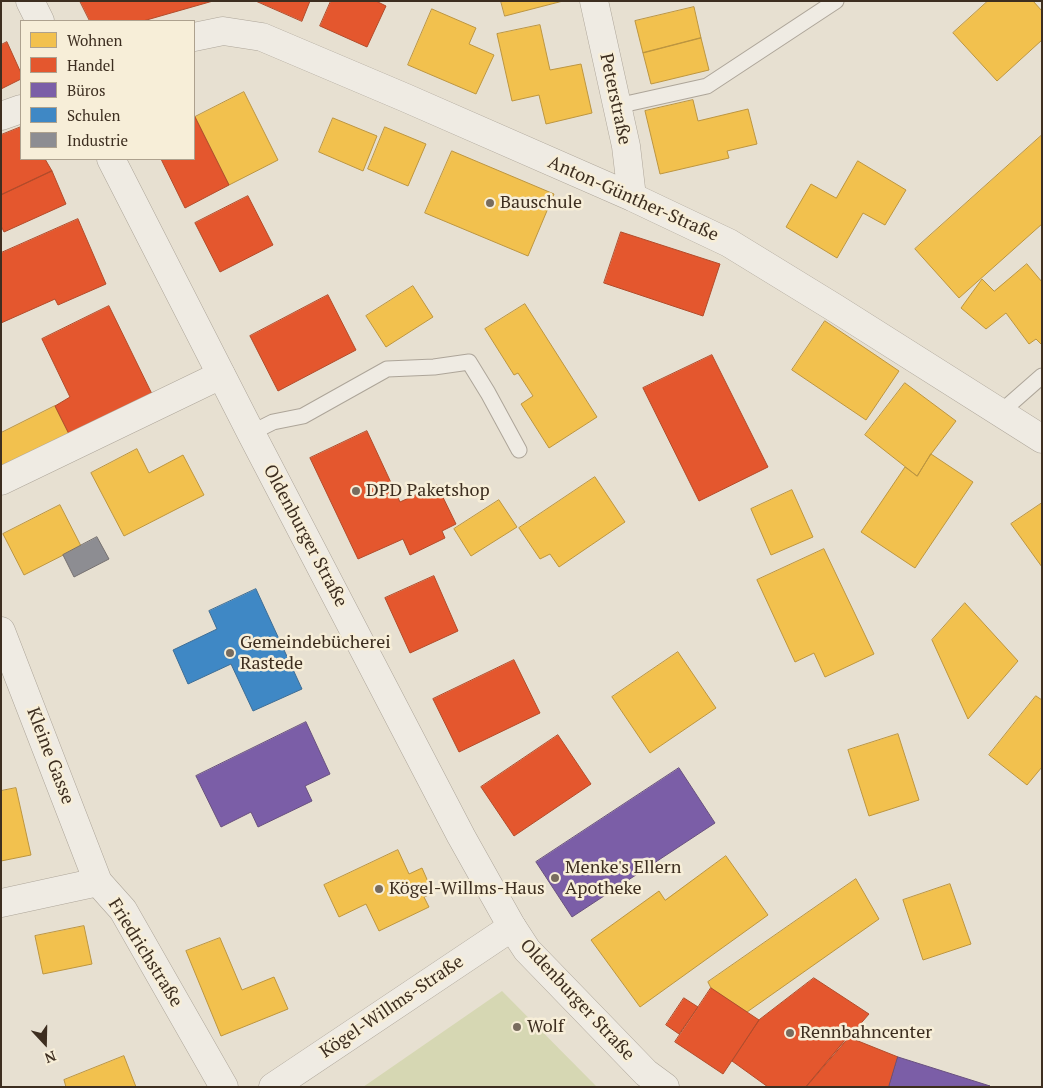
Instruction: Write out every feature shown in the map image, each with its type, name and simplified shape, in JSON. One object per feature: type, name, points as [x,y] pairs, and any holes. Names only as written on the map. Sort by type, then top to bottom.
[{"type":"street","points":[[30,1],[40,20]]},
{"type":"street","name":"Peterstraße","points":[[594,1],[626,146],[632,197]]},
{"type":"street","name":"Anton-Günther-Straße","points":[[195,37],[223,31],[262,37],[632,197],[729,242],[1002,412],[1042,439]]},
{"type":"street","points":[[1,116],[20,109]]},
{"type":"street","name":"Oldenburger Straße","points":[[111,160],[461,836],[512,927],[527,950],[632,1060],[665,1087]]},
{"type":"street","points":[[1,481],[221,375]]},
{"type":"street","name":"Kleine Gasse","points":[[1,631],[98,882]]},
{"type":"street","name":"Friedrichstraße","points":[[1,903],[98,882],[123,910],[224,1087]]},
{"type":"street","name":"Kögel-Willms-Straße","points":[[272,1087],[512,927]]},
{"type":"lane","points":[[617,106],[708,86],[836,1]]},
{"type":"lane","points":[[251,433],[273,422],[303,416],[387,369],[434,367],[469,362],[519,450]]},
{"type":"lane","points":[[1002,412],[1042,376]]},
{"type":"green space","points":[[502,991],[597,1087],[363,1087]]},
{"type":"building: Wohnen","points":[[501,1],[563,1],[505,16]]},
{"type":"building: Wohnen","points":[[988,1],[1033,1],[1042,11],[1042,40],[997,81],[953,33]]},
{"type":"building: Wohnen","points":[[694,7],[701,38],[643,53],[635,21]]},
{"type":"building: Wohnen","points":[[432,9],[476,28],[469,44],[494,55],[476,94],[408,65]]},
{"type":"building: Wohnen","points":[[540,25],[550,70],[581,64],[592,113],[546,124],[539,95],[512,101],[497,34]]},
{"type":"building: Wohnen","points":[[701,38],[709,70],[651,84],[643,53]]},
{"type":"building: Wohnen","points":[[244,92],[278,160],[229,185],[195,117]]},
{"type":"building: Wohnen","points":[[693,100],[698,121],[748,109],[757,144],[727,151],[729,158],[660,174],[645,111]]},
{"type":"building: Wohnen","points":[[333,118],[377,136],[363,171],[319,152]]},
{"type":"building: Wohnen","points":[[385,127],[426,144],[408,186],[368,169]]},
{"type":"building: Wohnen","points":[[1042,135],[1042,224],[959,298],[915,249]]},
{"type":"building: Wohnen","name":"Bauschule","points":[[452,151],[554,194],[528,256],[425,213]]},
{"type":"building: Wohnen","points":[[858,161],[906,190],[885,225],[863,213],[837,258],[786,227],[811,184],[836,198]]},
{"type":"building: Wohnen","points":[[1027,264],[1042,282],[1042,345],[1036,339],[1029,344],[1006,313],[986,329],[961,308],[982,279],[994,291]]},
{"type":"building: Wohnen","points":[[413,286],[433,317],[386,347],[366,316]]},
{"type":"building: Wohnen","points":[[525,304],[597,417],[549,448],[521,404],[533,396],[518,373],[514,375],[485,329]]},
{"type":"building: Wohnen","points":[[825,321],[899,371],[866,420],[792,370]]},
{"type":"building: Wohnen","points":[[905,383],[956,421],[917,476],[865,435]]},
{"type":"building: Wohnen","points":[[55,406],[69,434],[1,469],[1,433]]},
{"type":"building: Wohnen","points":[[137,449],[149,473],[183,455],[204,495],[124,536],[91,473]]},
{"type":"building: Wohnen","points":[[931,454],[973,482],[915,568],[861,532],[905,467],[917,476]]},
{"type":"building: Wohnen","points":[[595,477],[625,522],[559,567],[550,554],[540,559],[519,528]]},
{"type":"building: Wohnen","points":[[792,490],[813,537],[771,555],[751,509]]},
{"type":"building: Wohnen","points":[[499,500],[517,527],[471,556],[454,529]]},
{"type":"building: Wohnen","points":[[1042,503],[1042,567],[1011,524]]},
{"type":"building: Wohnen","points":[[60,505],[81,546],[24,575],[3,534]]},
{"type":"building: Wohnen","points":[[824,549],[874,654],[825,677],[814,653],[795,662],[757,580]]},
{"type":"building: Wohnen","points":[[965,603],[1018,661],[968,719],[932,640]]},
{"type":"building: Wohnen","points":[[678,652],[716,708],[650,753],[612,697]]},
{"type":"building: Wohnen","points":[[1036,696],[1042,700],[1042,767],[1027,785],[989,755]]},
{"type":"building: Wohnen","points":[[898,734],[919,800],[869,816],[848,750]]},
{"type":"building: Wohnen","points":[[16,788],[31,855],[1,861],[1,791]]},
{"type":"building: Wohnen","name":"Kögel-Willms-Haus","points":[[398,850],[409,874],[422,868],[433,893],[424,897],[429,907],[379,931],[366,904],[339,917],[324,885]]},
{"type":"building: Wohnen","points":[[726,856],[768,915],[640,1007],[591,940],[659,891],[665,900]]},
{"type":"building: Wohnen","points":[[856,879],[879,919],[747,1012],[711,988],[708,982]]},
{"type":"building: Wohnen","points":[[950,884],[971,944],[923,960],[903,900]]},
{"type":"building: Wohnen","points":[[84,926],[92,964],[43,974],[35,936]]},
{"type":"building: Wohnen","points":[[220,938],[242,990],[274,977],[288,1009],[221,1036],[186,951]]},
{"type":"building: Wohnen","points":[[124,1056],[136,1087],[66,1087],[64,1080]]},
{"type":"building: Handel","points":[[80,1],[213,1],[146,20],[90,20]]},
{"type":"building: Handel","points":[[256,1],[310,1],[302,21]]},
{"type":"building: Handel","points":[[331,1],[376,1],[386,6],[367,47],[320,26]]},
{"type":"building: Handel","points":[[7,42],[20,71],[20,80],[1,89],[1,45]]},
{"type":"building: Handel","points":[[195,117],[229,185],[185,208],[161,160],[195,160]]},
{"type":"building: Handel","points":[[20,127],[20,160],[46,160],[52,171],[1,195],[1,135]]},
{"type":"building: Handel","points":[[52,171],[66,204],[4,232],[1,226],[1,195]]},
{"type":"building: Handel","points":[[248,196],[273,245],[220,272],[195,223]]},
{"type":"building: Handel","points":[[78,219],[106,284],[58,305],[55,299],[1,323],[1,253]]},
{"type":"building: Handel","points":[[621,232],[720,264],[703,316],[604,283]]},
{"type":"building: Handel","points":[[328,295],[356,350],[278,391],[250,336]]},
{"type":"building: Handel","points":[[109,306],[152,394],[69,434],[55,406],[70,397],[42,339]]},
{"type":"building: Handel","points":[[712,355],[768,467],[699,501],[643,388]]},
{"type":"building: Handel","points":[[367,431],[400,502],[437,485],[456,524],[442,531],[445,538],[410,555],[403,539],[358,559],[310,458]]},
{"type":"building: Handel","points":[[434,576],[458,631],[410,653],[385,598]]},
{"type":"building: Handel","points":[[514,660],[540,713],[459,752],[433,699]]},
{"type":"building: Handel","points":[[558,735],[591,784],[514,836],[481,787]]},
{"type":"building: Handel","points":[[814,978],[869,1014],[806,1087],[768,1087],[732,1061],[759,1020]]},
{"type":"building: Handel","points":[[711,988],[759,1020],[723,1074],[675,1042]]},
{"type":"building: Handel","points":[[684,998],[698,1007],[679,1034],[666,1025]]},
{"type":"building: Handel","points":[[848,1037],[898,1057],[889,1087],[806,1087]]},
{"type":"building: Büros","points":[[306,722],[330,774],[305,786],[312,801],[258,827],[251,812],[221,827],[196,776]]},
{"type":"building: Büros","points":[[679,768],[715,823],[572,917],[536,862]]},
{"type":"building: Büros","points":[[898,1057],[990,1086],[889,1087]]},
{"type":"building: Schulen","name":"Gemeindebücherei Rastede","points":[[256,589],[302,689],[253,711],[231,664],[188,684],[173,650],[217,629],[209,611]]},
{"type":"building: Industrie","points":[[97,537],[109,559],[74,577],[63,555]]},
{"type":"place","name":"Bauschule","points":[[490,203]]},
{"type":"place","name":"DPD Paketshop","points":[[356,491]]},
{"type":"place","name":"Gemeindebücherei Rastede","points":[[230,653]]},
{"type":"place","name":"Menke's Ellern Apotheke","points":[[555,878]]},
{"type":"place","name":"Kögel-Willms-Haus","points":[[379,889]]},
{"type":"place","name":"Wolf","points":[[517,1027]]},
{"type":"place","name":"Rennbahncenter","points":[[790,1033]]}]
